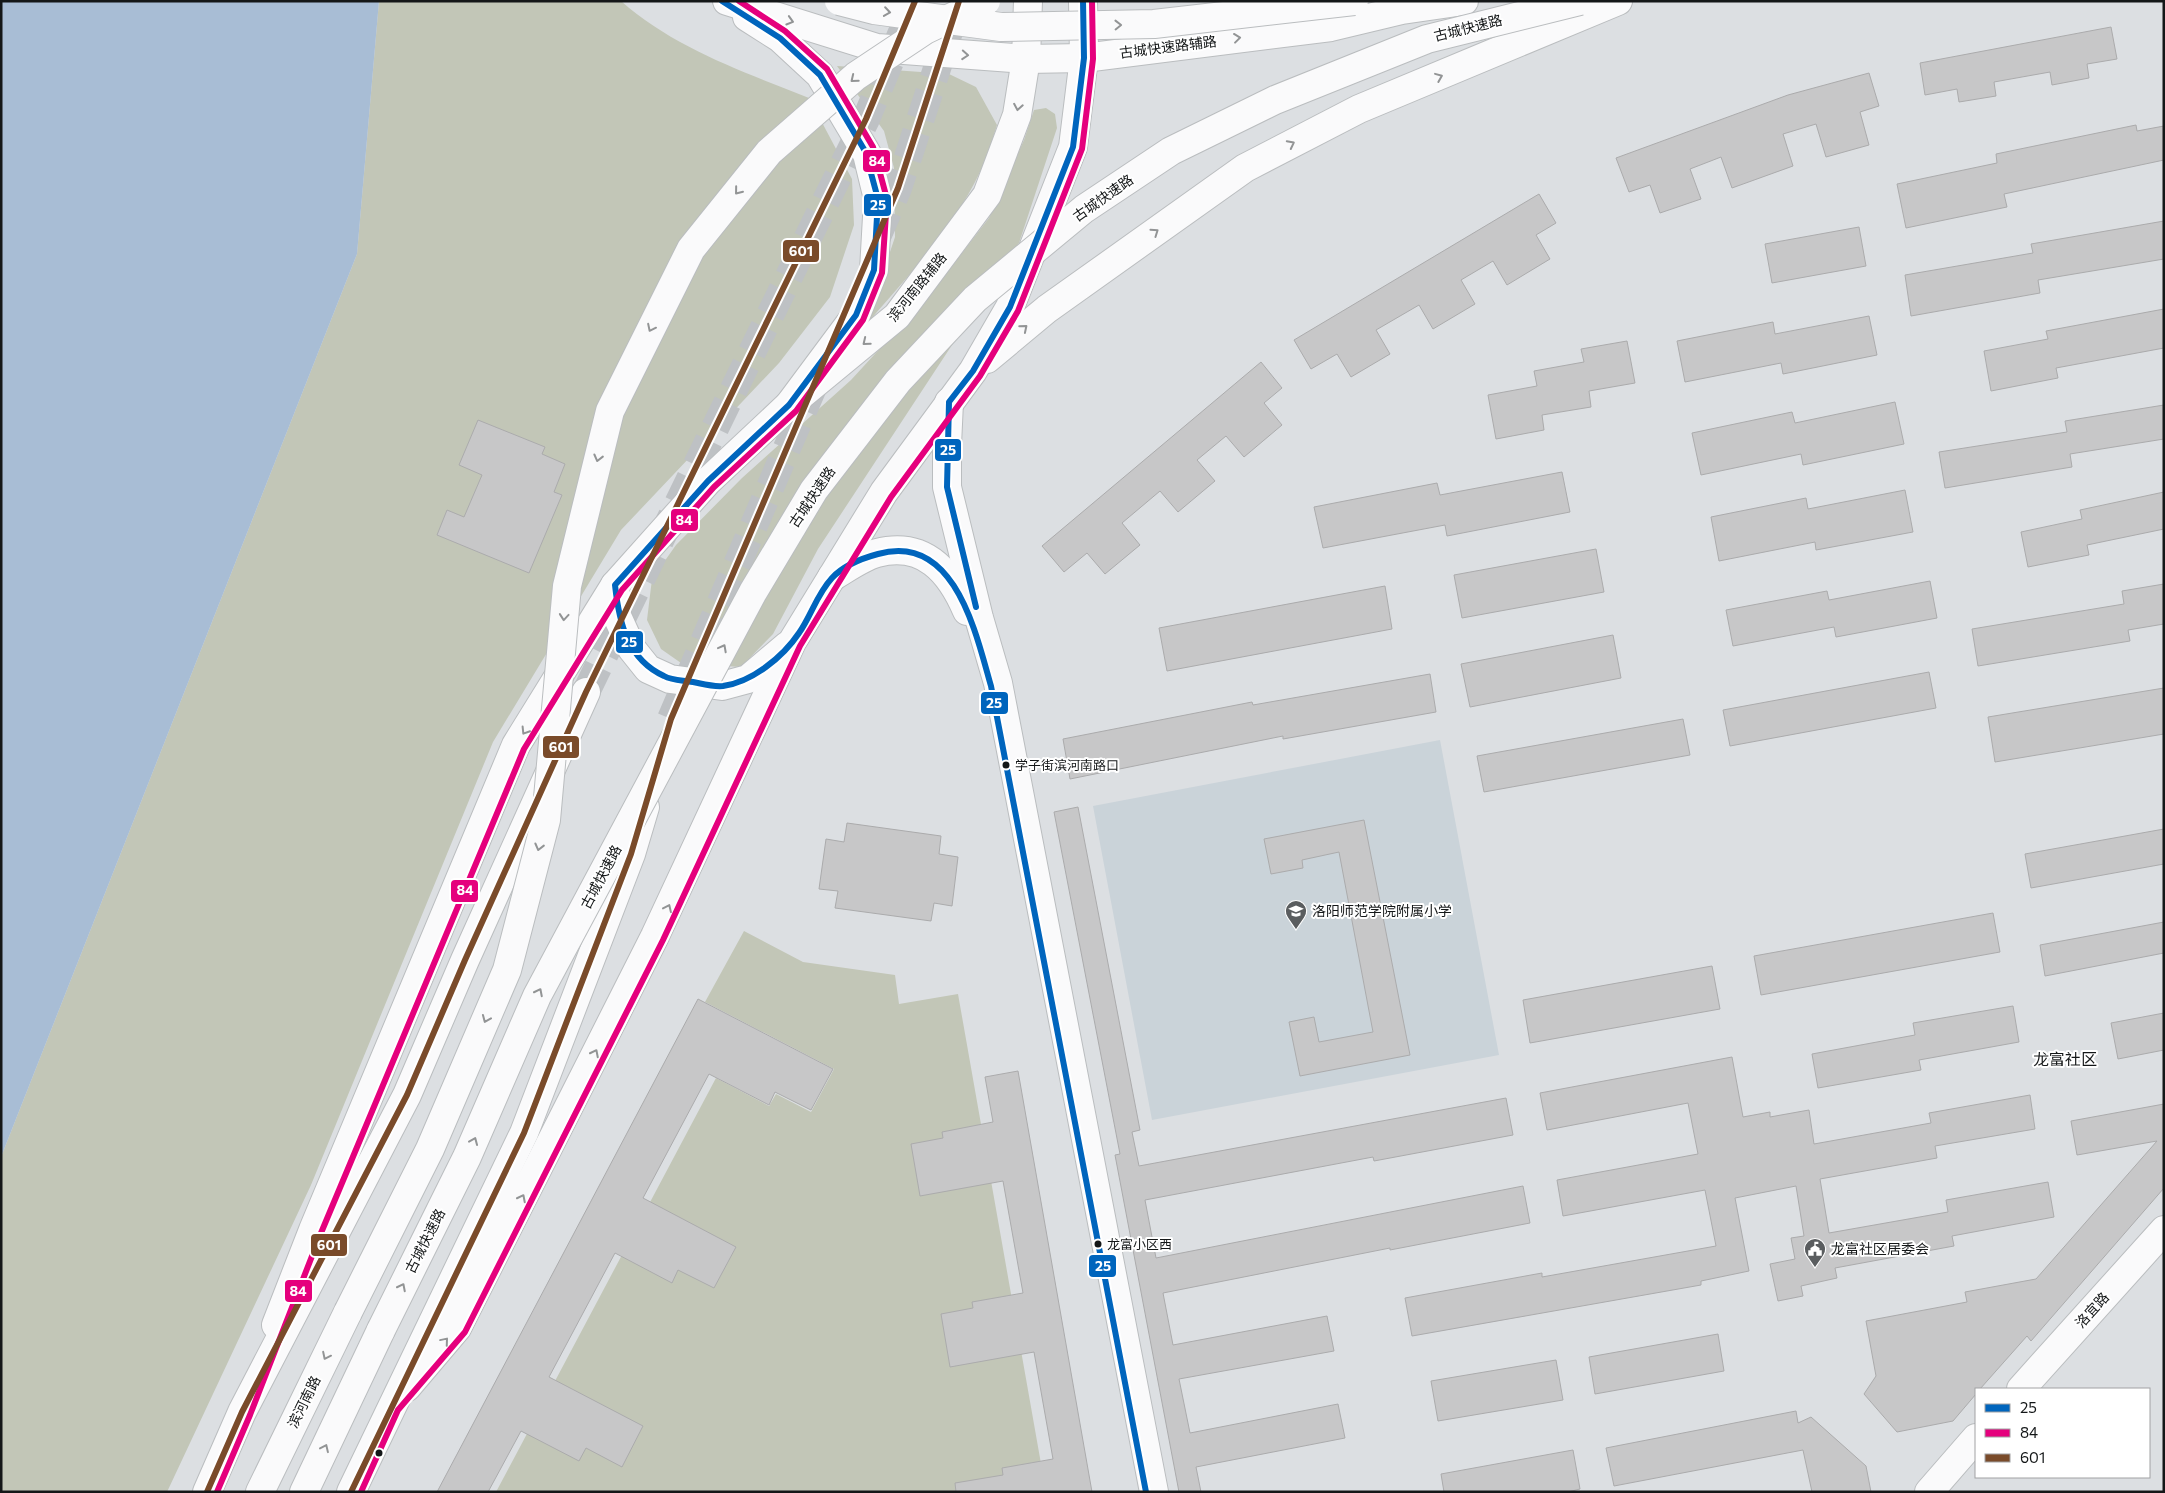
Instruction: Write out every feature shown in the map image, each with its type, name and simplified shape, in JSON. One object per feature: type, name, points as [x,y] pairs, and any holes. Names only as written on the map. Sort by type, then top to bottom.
[{"type":"main road","points":[[722,1],[780,38],[820,75],[868,154],[878,199],[874,270],[856,315],[789,405]]},
{"type":"main road","name":"古城快速路辅路","points":[[727,1],[877,48],[1026,59],[1084,58],[1331,27],[1402,10],[1464,1]]},
{"type":"main road","points":[[839,1],[874,10],[1001,27],[1154,24],[1354,1]]},
{"type":"main road","name":"滨河南路","points":[[260,1492],[430,1149],[507,970],[546,820],[567,586],[610,411],[690,249],[769,152],[856,76],[925,30],[986,1]]},
{"type":"main road","name":"滨河南路辅路","points":[[242,1412],[317,1221],[516,745],[615,585],[708,481],[789,405],[897,316],[988,195],[1017,115],[1026,59],[1028,1]]},
{"type":"main road","points":[[391,1405],[457,1328],[655,936],[792,642],[884,492],[973,371],[1010,307],[1073,147],[1084,58],[1082,1]]},
{"type":"main road","name":"古城快速路","points":[[304,1492],[381,1330],[467,1157],[537,996],[753,592],[814,490],[898,381],[982,293],[1084,208],[1171,151],[1275,100],[1427,39],[1580,1]]},
{"type":"main road","points":[[973,371],[1047,309],[1245,168],[1359,109],[1618,1]]},
{"type":"main road","points":[[949,402],[946,445],[947,487],[991,686],[1146,1492]]},
{"type":"main road","points":[[832,577],[876,554],[903,549],[934,560],[958,590],[975,619],[998,683],[1154,1492]]},
{"type":"main road","points":[[615,585],[617,616],[632,649],[648,669],[670,679],[722,686],[748,679],[792,642]]},
{"type":"main road","points":[[207,1492],[242,1412],[407,1095],[465,960],[586,692]]},
{"type":"main road","points":[[351,1492],[391,1405],[524,1133],[631,854],[671,719]]},
{"type":"main road","name":"洛宜路","points":[[2021,1388],[2164,1230]]},
{"type":"main road","name":"洛宜路","points":[[2043,1388],[2164,1255]]},
{"type":"main road","points":[[1929,1492],[1975,1439]]},
{"type":"main road","points":[[1950,1492],[1975,1464]]},
{"type":"shaded area","name":"洛阳师范学院附属小学","points":[[1440,740],[1499,1055],[1152,1120],[1093,806]]},
{"type":"green space","points":[[379,1],[621,1],[642,18],[664,32],[710,57],[809,98],[852,179],[854,225],[830,297],[779,363],[621,530],[493,742],[311,1185],[167,1492],[1,1492],[1,1157],[357,254]]},
{"type":"green space","points":[[837,66],[949,74],[976,87],[997,125],[980,172],[955,216],[924,257],[858,334],[875,297],[895,237],[894,168],[884,131]]},
{"type":"green space","points":[[1046,108],[1055,114],[1057,128],[1019,243],[818,549],[773,634],[741,667],[681,663],[661,649],[647,620],[652,579],[676,545],[742,478],[851,380],[931,293],[989,218],[1024,140],[1034,110]]},
{"type":"green space","points":[[744,931],[803,962],[895,975],[899,1004],[958,994],[1046,1492],[496,1492],[716,1078],[769,1106],[776,1094],[811,1112],[834,1069],[705,1002]]},
{"type":"water","points":[[1,1],[379,1],[357,254],[1,1157]]},
{"type":"building","points":[[2111,27],[2117,59],[2087,64],[2089,78],[2052,85],[2050,72],[1994,82],[1996,96],[1959,102],[1957,89],[1925,95],[1920,63]]},
{"type":"building","points":[[1869,73],[1879,106],[1860,112],[1869,145],[1826,157],[1816,124],[1783,134],[1793,166],[1732,188],[1721,157],[1690,169],[1701,199],[1660,213],[1650,185],[1629,192],[1616,158],[1788,95]]},
{"type":"building","points":[[2136,125],[2137,131],[2164,126],[2164,160],[2004,194],[2007,207],[1906,228],[1897,184],[1997,163],[1996,154]]},
{"type":"building","points":[[1539,194],[1556,223],[1536,235],[1550,259],[1507,285],[1493,261],[1461,280],[1475,304],[1433,329],[1419,305],[1376,330],[1390,354],[1351,377],[1337,354],[1311,369],[1294,340]]},
{"type":"building","points":[[2164,221],[2164,259],[2038,280],[2040,293],[1911,316],[1905,275],[2033,253],[2031,244]]},
{"type":"building","points":[[1859,227],[1866,266],[1772,283],[1765,244]]},
{"type":"building","points":[[2164,309],[2164,348],[2056,368],[2058,378],[1991,391],[1984,351],[2048,339],[2046,331]]},
{"type":"building","points":[[1869,316],[1877,355],[1783,374],[1781,363],[1685,382],[1677,341],[1773,322],[1775,334]]},
{"type":"building","points":[[1627,341],[1635,383],[1589,391],[1591,407],[1542,415],[1544,430],[1496,439],[1488,395],[1537,386],[1534,371],[1584,362],[1581,349]]},
{"type":"building","points":[[1261,362],[1282,388],[1264,403],[1282,425],[1244,457],[1226,436],[1197,460],[1215,481],[1178,512],[1160,491],[1122,523],[1140,545],[1105,574],[1087,553],[1064,572],[1042,546]]},
{"type":"building","points":[[1895,402],[1904,444],[1803,465],[1801,454],[1701,475],[1692,433],[1792,412],[1795,423]]},
{"type":"building","points":[[2164,405],[2164,439],[2070,454],[2072,467],[1945,488],[1939,452],[2067,432],[2065,421]]},
{"type":"building","points":[[478,420],[545,447],[542,454],[565,464],[554,492],[562,495],[529,573],[437,535],[447,510],[464,517],[482,475],[459,465]]},
{"type":"building","points":[[1562,472],[1570,512],[1447,536],[1445,525],[1323,548],[1314,507],[1437,483],[1440,495]]},
{"type":"building","points":[[1905,490],[1913,532],[1816,550],[1815,542],[1719,561],[1711,517],[1806,498],[1808,509]]},
{"type":"building","points":[[2164,492],[2164,529],[2087,545],[2089,555],[2028,567],[2021,532],[2082,519],[2080,510]]},
{"type":"building","points":[[1596,549],[1604,592],[1462,618],[1454,575]]},
{"type":"building","points":[[1930,581],[1937,618],[1836,637],[1834,627],[1733,646],[1726,610],[1827,591],[1829,600]]},
{"type":"building","points":[[2164,584],[2164,624],[2128,630],[2130,641],[1978,666],[1972,629],[2124,604],[2122,591]]},
{"type":"building","points":[[1385,586],[1392,629],[1167,671],[1159,628]]},
{"type":"building","points":[[1613,635],[1621,678],[1470,707],[1461,664]]},
{"type":"building","points":[[1929,672],[1936,708],[1730,746],[1723,710]]},
{"type":"building","points":[[1430,674],[1436,712],[1283,739],[1283,736],[1070,779],[1063,739],[1252,702],[1253,705]]},
{"type":"building","points":[[2164,688],[2164,734],[1995,762],[1988,717]]},
{"type":"building","points":[[1683,719],[1690,755],[1484,792],[1477,756]]},
{"type":"building","points":[[1078,807],[1140,1130],[1132,1132],[1139,1166],[1506,1098],[1513,1135],[1374,1161],[1373,1157],[1145,1200],[1156,1258],[1523,1186],[1530,1223],[1390,1250],[1390,1248],[1163,1293],[1173,1345],[1327,1316],[1334,1351],[1179,1379],[1190,1433],[1338,1404],[1345,1438],[1196,1467],[1201,1492],[1179,1492],[1115,1155],[1120,1154],[1054,812]]},
{"type":"building","points":[[1364,820],[1410,1055],[1300,1076],[1289,1022],[1314,1017],[1319,1042],[1373,1032],[1339,852],[1302,860],[1303,868],[1271,874],[1264,839]]},
{"type":"building","points":[[847,823],[941,836],[939,854],[958,857],[952,906],[934,903],[931,921],[835,908],[838,891],[819,889],[826,839],[844,842]]},
{"type":"building","points":[[2164,829],[2164,864],[2031,888],[2025,854]]},
{"type":"building","points":[[1993,913],[2000,952],[1761,995],[1754,956]]},
{"type":"building","points":[[2164,922],[2164,953],[2045,976],[2040,945]]},
{"type":"building","points":[[1712,966],[1720,1009],[1530,1043],[1523,1000]]},
{"type":"building","points":[[698,999],[833,1069],[811,1110],[775,1092],[769,1105],[709,1074],[643,1198],[736,1247],[714,1288],[678,1270],[672,1283],[615,1253],[549,1377],[643,1426],[622,1467],[586,1448],[579,1461],[521,1431],[488,1492],[437,1492]]},
{"type":"building","points":[[2013,1006],[2019,1042],[1919,1060],[1921,1070],[1818,1088],[1812,1054],[1915,1035],[1913,1023]]},
{"type":"building","points":[[2164,1013],[2164,1050],[2118,1059],[2111,1023]]},
{"type":"building","points":[[1732,1057],[1743,1117],[1770,1112],[1770,1117],[1809,1110],[1814,1144],[1931,1123],[1929,1113],[2030,1095],[2035,1129],[1935,1146],[1937,1158],[1820,1179],[1829,1233],[1948,1212],[1946,1200],[2048,1182],[2054,1217],[1952,1236],[1954,1246],[1835,1268],[1837,1278],[1801,1286],[1803,1296],[1778,1301],[1770,1264],[1795,1259],[1791,1238],[1804,1236],[1796,1186],[1735,1198],[1749,1271],[1701,1281],[1701,1285],[1412,1336],[1405,1298],[1542,1273],[1542,1277],[1716,1246],[1705,1190],[1563,1216],[1557,1180],[1698,1154],[1688,1103],[1547,1130],[1540,1093]]},
{"type":"building","points":[[1018,1071],[1092,1492],[956,1492],[955,1483],[1003,1475],[1002,1468],[1053,1459],[1034,1352],[950,1367],[941,1314],[973,1308],[972,1302],[1023,1293],[1003,1181],[920,1196],[911,1144],[943,1138],[942,1132],[993,1122],[985,1077]]},
{"type":"building","points":[[2164,1104],[2164,1188],[2031,1341],[2027,1336],[1981,1388],[1975,1388],[1975,1395],[1953,1421],[1897,1432],[1864,1394],[1876,1376],[1866,1321],[1967,1302],[1965,1292],[2036,1279],[2157,1141],[2077,1155],[2071,1121]]},
{"type":"building","points":[[1718,1334],[1724,1371],[1595,1394],[1589,1357]]},
{"type":"building","points":[[1556,1360],[1563,1400],[1438,1421],[1431,1381]]},
{"type":"building","points":[[1796,1411],[1798,1423],[1811,1417],[1866,1466],[1871,1492],[1812,1492],[1803,1450],[1614,1486],[1606,1448]]},
{"type":"building","points":[[1573,1450],[1580,1489],[1568,1492],[1444,1492],[1441,1474]]},
{"type":"tunnel","points":[[586,692],[866,119],[915,1]]},
{"type":"tunnel","points":[[877,237],[898,188],[959,1]]},
{"type":"tunnel","points":[[671,719],[817,378]]},
{"type":"transit line","name":"25","points":[[722,1],[780,38],[820,75],[865,151],[878,199],[874,270],[856,315],[789,405],[708,481],[615,585],[619,612],[627,638],[633,649],[651,669],[671,679],[723,686],[734,684],[756,674],[776,659],[799,633],[822,591],[832,578],[847,566],[860,560],[878,554],[904,551],[926,558],[944,572],[958,592],[978,640],[991,686],[1146,1492]]},
{"type":"transit line","name":"84","points":[[217,1492],[250,1415],[321,1233],[524,749],[622,590],[714,487],[796,411],[863,320],[882,273],[887,199],[873,147],[827,69],[785,31],[739,1]]},
{"type":"transit line","name":"601","points":[[207,1492],[242,1412],[407,1095],[465,960],[586,692],[866,119],[915,1]]},
{"type":"transit line","name":"601","points":[[351,1492],[524,1133],[631,854],[671,719],[898,188],[959,1]]},
{"type":"transit line","name":"25","points":[[976,607],[947,487],[949,402],[973,371],[1010,307],[1073,147],[1084,58],[1083,1]]},
{"type":"transit line","name":"84","points":[[361,1492],[398,1410],[465,1332],[663,940],[800,646],[891,497],[980,376],[1018,311],[1082,149],[1093,59],[1092,1]]},
{"type":"place","name":"学子街滨河南路口","points":[[1006,765]]},
{"type":"place","name":"洛阳师范学院附属小学","points":[[1296,930]]},
{"type":"place","name":"龙富小区西","points":[[1098,1244]]},
{"type":"place","name":"龙富社区居委会","points":[[1815,1268]]},
{"type":"district","name":"龙富社区","points":[[2065,1059]]}]
